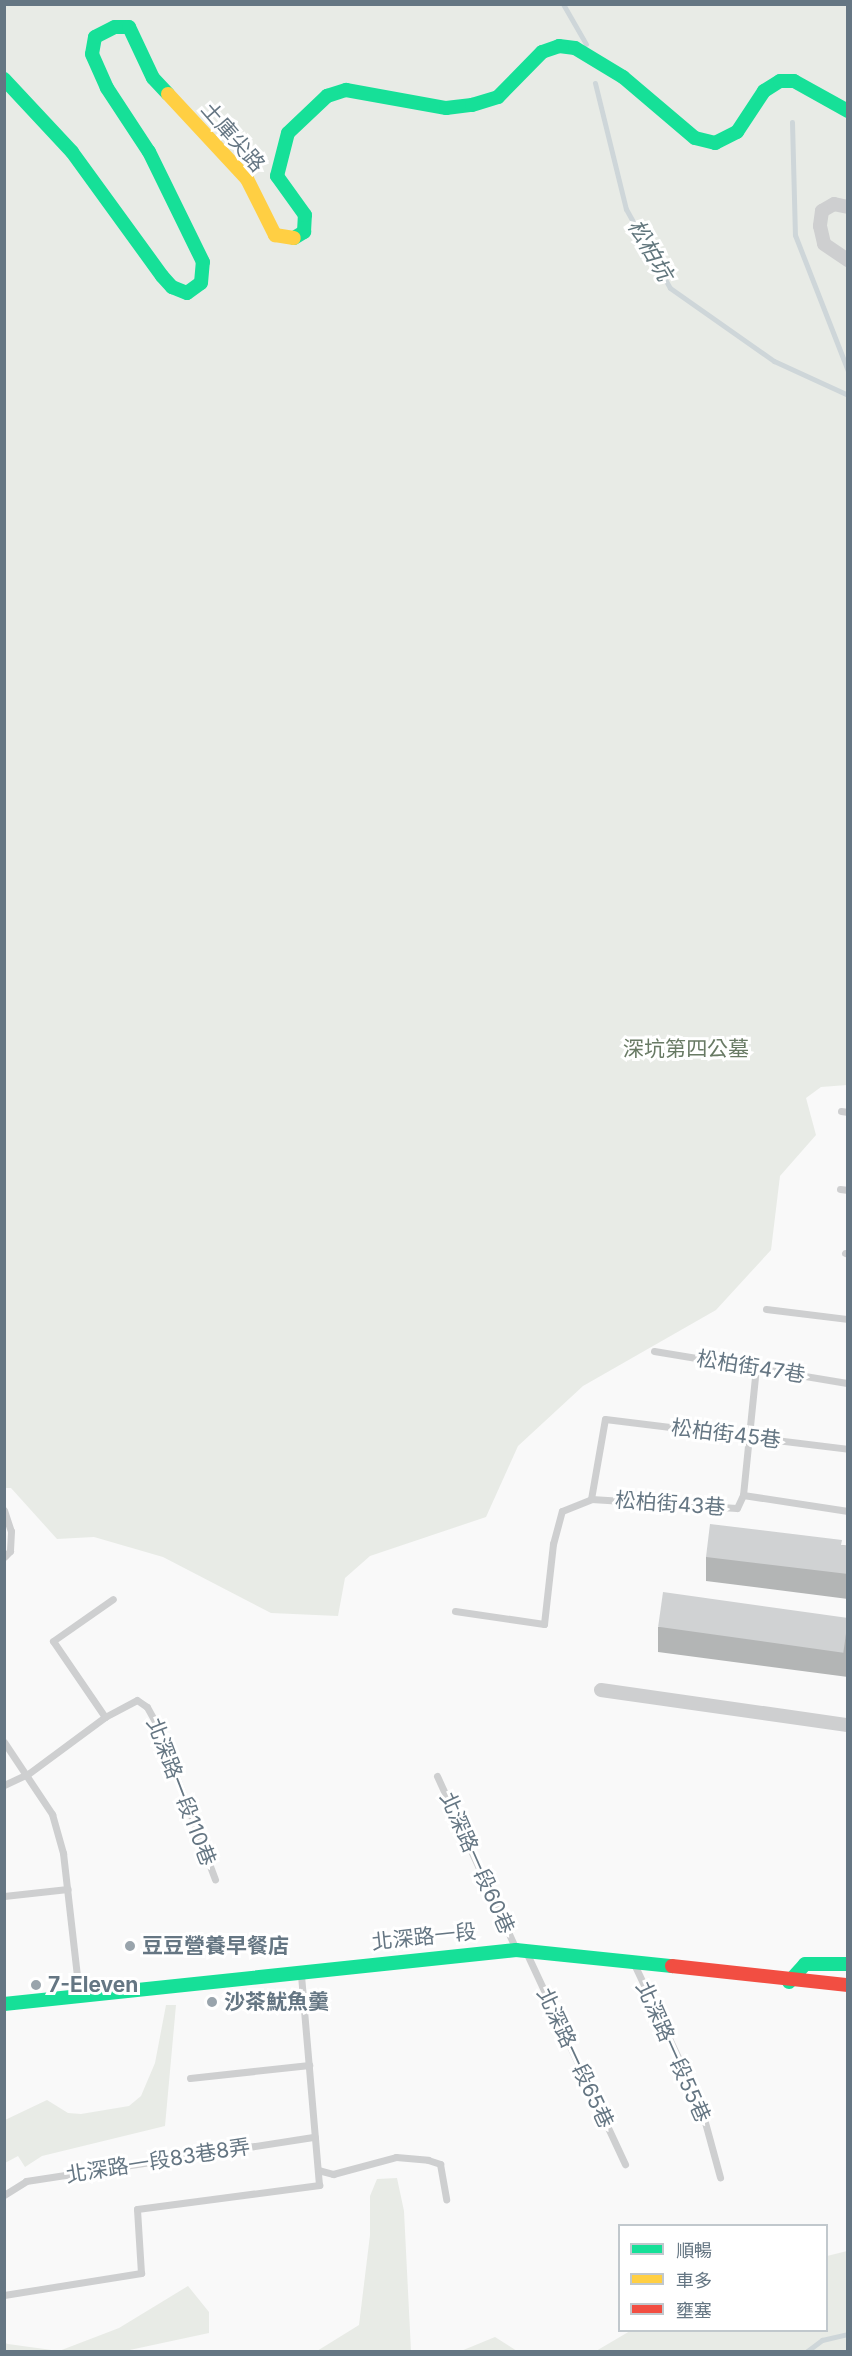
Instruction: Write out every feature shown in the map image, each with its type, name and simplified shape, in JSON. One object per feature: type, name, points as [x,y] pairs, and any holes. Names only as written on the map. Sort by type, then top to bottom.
[{"type":"street","name":"土庫尖路","points":[[4,79],[72,152],[162,276],[172,287],[187,293],[201,283],[202,262],[149,152],[107,88],[92,54],[95,37],[115,27],[129,27],[153,78],[247,179],[275,235],[291,240],[304,232],[305,214],[277,176],[288,133],[327,96],[346,90],[446,108],[472,105],[498,97],[542,52],[559,46],[575,48],[623,77],[694,138],[715,143],[737,132],[764,91],[780,81],[794,81],[848,111]]},
{"type":"street","points":[[848,207],[834,204],[822,211],[820,226],[824,244],[848,260]]},
{"type":"street","points":[[601,1690],[848,1725]]},
{"type":"street","name":"北深路一段","points":[[4,2004],[521,1951],[633,1962],[789,1982],[848,1985]]},
{"type":"street","points":[[789,1982],[805,1964],[848,1964]]},
{"type":"lane","points":[[766,1309],[848,1319]]},
{"type":"lane","name":"松柏街47巷","points":[[654,1351],[848,1383]]},
{"type":"lane","points":[[743,1495],[756,1368]]},
{"type":"lane","name":"松柏街45巷","points":[[591,1499],[605,1419],[848,1449]]},
{"type":"lane","name":"松柏街43巷","points":[[591,1499],[737,1508],[743,1495],[848,1511]]},
{"type":"lane","points":[[455,1611],[544,1624],[553,1544],[562,1510],[591,1499]]},
{"type":"lane","points":[[4,1510],[11,1531],[10,1551],[4,1557]]},
{"type":"lane","points":[[105,1717],[53,1641],[113,1599]]},
{"type":"lane","name":"北深路一段110巷","points":[[4,1785],[28,1774],[105,1717],[136,1700],[147,1707],[214,1879]]},
{"type":"lane","points":[[4,1742],[28,1774],[52,1814],[63,1853],[80,1996]]},
{"type":"lane","name":"北深路一段60巷","points":[[437,1776],[521,1951]]},
{"type":"lane","points":[[4,1896],[68,1889]]},
{"type":"lane","name":"北深路一段65巷","points":[[521,1951],[625,2164]]},
{"type":"lane","name":"北深路一段55巷","points":[[633,1962],[700,2104],[720,2177]]},
{"type":"lane","points":[[4,2295],[141,2273],[137,2209],[319,2185],[301,1972]]},
{"type":"lane","points":[[190,2078],[309,2064]]},
{"type":"lane","name":"北深路一段83巷8弄","points":[[4,2195],[26,2181],[315,2137]]},
{"type":"lane","points":[[318,2170],[333,2174],[396,2157],[428,2160],[440,2164],[446,2199]]},
{"type":"green space","name":"深坑第四公墓","points":[[5,5],[847,5],[847,1085],[821,1087],[806,1098],[816,1135],[780,1176],[771,1250],[716,1310],[583,1386],[518,1446],[486,1517],[370,1556],[345,1578],[338,1616],[271,1613],[163,1557],[94,1537],[57,1539],[11,1488],[5,1488]]},
{"type":"green space","points":[[166,2005],[176,2005],[165,2126],[42,2156],[25,2167],[18,2156],[5,2163],[5,2120],[47,2100],[68,2113],[81,2114],[129,2106],[141,2096],[155,2063]]},
{"type":"green space","points":[[397,2178],[404,2211],[411,2351],[317,2351],[359,2325],[370,2235],[370,2196],[377,2179]]},
{"type":"green space","points":[[847,2251],[847,2351],[596,2351],[628,2332],[828,2332],[828,2256]]},
{"type":"green space","points":[[188,2286],[209,2312],[209,2333],[125,2351],[59,2351],[119,2328]]},
{"type":"green space","points":[[495,2337],[517,2351],[461,2351]]},
{"type":"green space","points":[[5,2343],[8,2344],[59,2351],[5,2351]]},
{"type":"building","points":[[710,1524],[842,1540],[841,1545],[848,1546],[848,1574],[706,1557]]},
{"type":"building","points":[[663,1592],[848,1618],[843,1653],[658,1627]]},
{"type":"waterway","name":"松柏坑","points":[[563,4],[586,44]]},
{"type":"waterway","name":"松柏坑","points":[[595,83],[626,209],[670,288],[774,361],[848,395]]},
{"type":"waterway","points":[[792,122],[795,235],[848,371]]},
{"type":"waterway","name":"松柏坑","points":[[806,2352],[822,2340],[848,2334]]},
{"type":"traffic: fast","points":[[4,79],[72,152],[162,276],[172,287],[187,293],[201,283],[203,262],[149,152],[107,88],[92,54],[95,37],[115,27],[129,27],[153,78],[168,94]]},
{"type":"traffic: fast","points":[[294,238],[304,232],[305,215],[277,176],[288,133],[327,96],[346,90],[446,108],[472,105],[498,97],[542,52],[559,46],[575,48],[623,77],[695,138],[715,143],[737,132],[764,91],[780,81],[794,81],[848,111]]},
{"type":"traffic: fast","points":[[4,2004],[516,1950],[672,1966]]},
{"type":"traffic: fast","points":[[789,1982],[805,1964],[848,1964]]},
{"type":"traffic: slow","points":[[168,94],[247,179],[275,235],[294,238]]},
{"type":"traffic: jam","points":[[672,1966],[848,1985]]},
{"type":"place","name":"豆豆營養早餐店","points":[[130,1946]]},
{"type":"place","name":"7-Eleven","points":[[36,1985]]},
{"type":"place","name":"沙茶魷魚羹","points":[[212,2002]]}]
